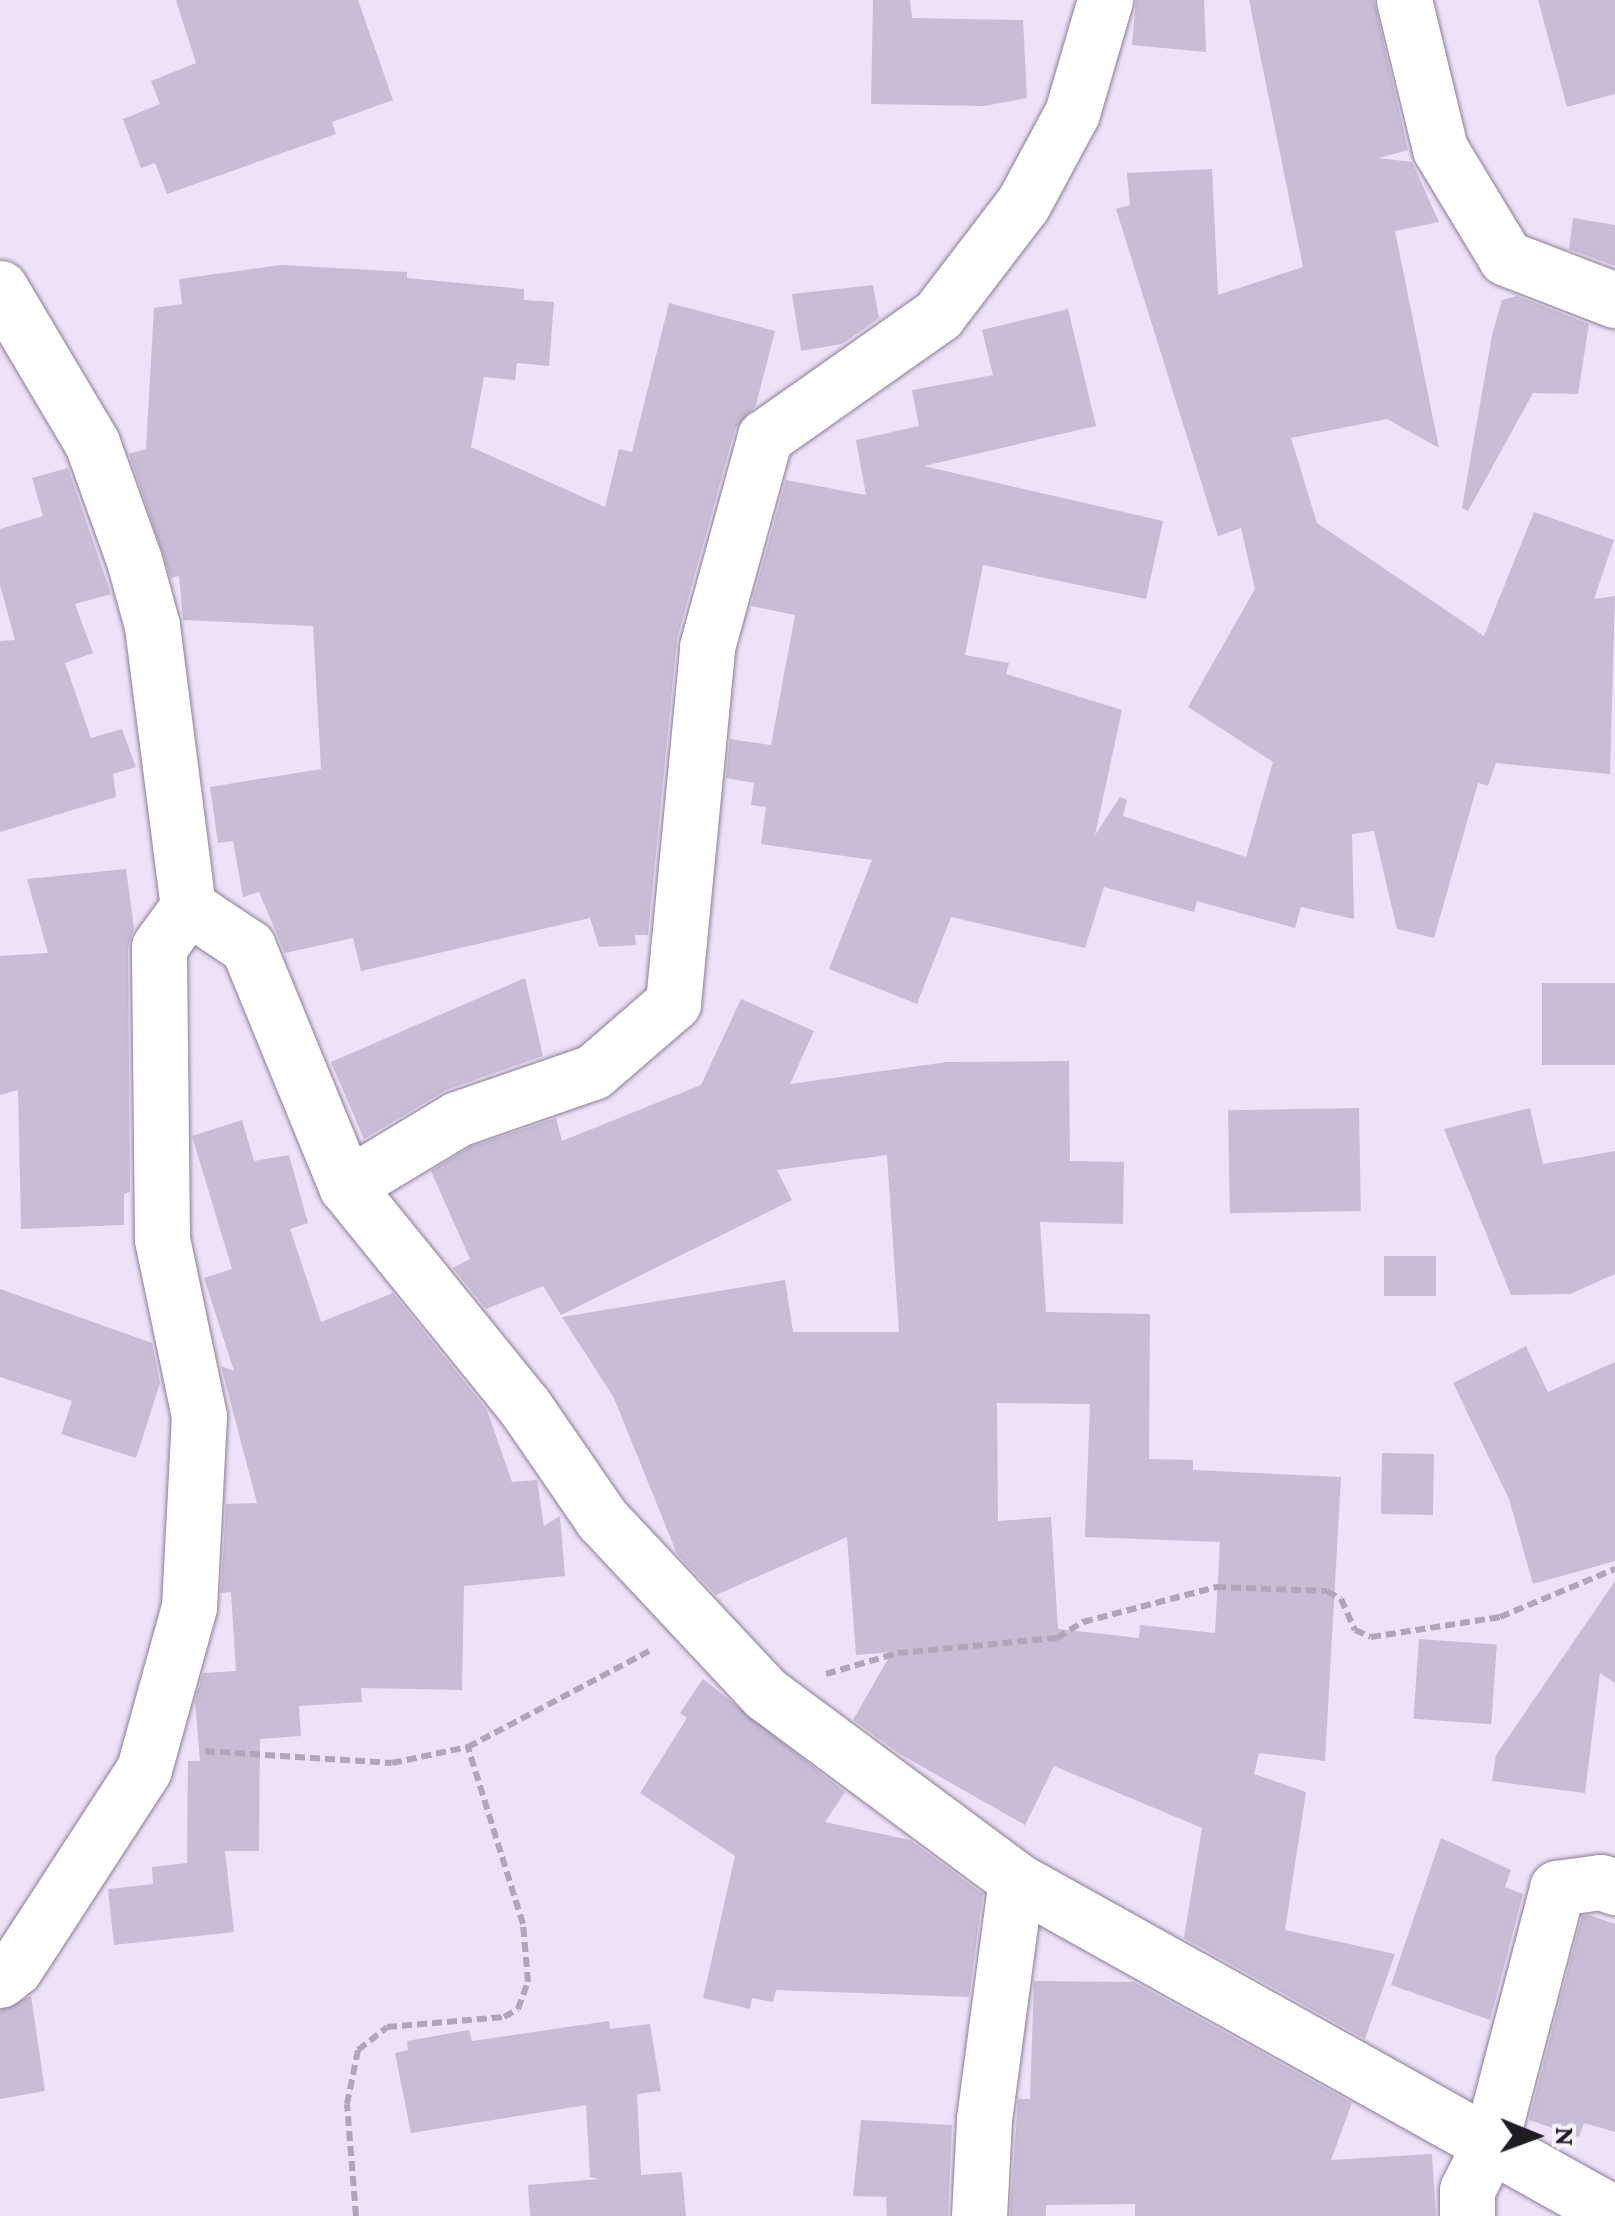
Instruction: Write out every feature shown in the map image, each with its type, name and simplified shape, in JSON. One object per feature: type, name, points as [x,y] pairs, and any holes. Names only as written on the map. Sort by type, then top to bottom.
[{"type":"street","points":[[346,1186],[457,1119],[592,1072],[674,1003],[707,646],[765,437],[938,315],[1023,204],[1072,113],[1105,0]]},
{"type":"street","points":[[1404,0],[1440,150],[1506,258],[1615,300]]},
{"type":"street","points":[[0,288],[92,443],[134,560],[152,626],[188,908],[159,947],[162,1239],[199,1416],[190,1607],[144,1769],[15,1968],[0,1980]]},
{"type":"street","points":[[188,908],[248,947],[346,1186],[524,1408],[602,1519],[766,1694],[1016,1880],[1615,2214]]},
{"type":"street","points":[[978,2216],[984,2119],[1016,1880]]},
{"type":"street","points":[[1467,2216],[1467,2190],[1490,2144],[1557,1888],[1601,1882],[1615,1887]]},
{"type":"path","points":[[766,1694],[898,1653],[1057,1638],[1083,1622],[1216,1587],[1327,1592],[1342,1599],[1355,1630],[1372,1637],[1500,1617],[1615,1569]]},
{"type":"path","points":[[144,1769],[200,1750],[392,1762],[468,1747],[610,1677],[698,1619]]},
{"type":"path","points":[[356,2216],[347,2104],[358,2050],[387,2027],[504,2017],[518,2009],[528,1982],[524,1924],[468,1747]]},
{"type":"building","points":[[176,0],[358,0],[393,100],[332,122],[336,134],[167,194],[155,163],[141,168],[123,119],[160,104],[151,81],[196,63]]},
{"type":"building","points":[[873,0],[910,0],[912,18],[1023,20],[1027,98],[984,106],[871,104]]},
{"type":"building","points":[[1136,0],[1204,0],[1206,52],[1132,45]]},
{"type":"building","points":[[1249,0],[1374,0],[1408,150],[1379,158],[1412,162],[1439,222],[1395,231],[1439,448],[1387,419],[1291,438],[1317,523],[1484,636],[1534,512],[1614,540],[1594,599],[1615,596],[1610,774],[1496,763],[1488,786],[1478,783],[1434,938],[1397,929],[1374,831],[1352,834],[1354,919],[1301,907],[1295,928],[1197,901],[1194,912],[1104,887],[1085,948],[951,917],[917,1004],[829,969],[872,860],[761,844],[766,807],[751,805],[754,783],[726,778],[730,739],[771,745],[795,615],[751,606],[786,480],[866,495],[856,440],[919,426],[912,390],[993,375],[982,330],[1068,309],[1096,426],[924,466],[1163,521],[1146,599],[983,565],[965,655],[1009,663],[1006,674],[1122,710],[1095,835],[1120,797],[1127,800],[1123,816],[1246,857],[1273,762],[1188,707],[1255,589],[1241,528],[1218,536],[1116,209],[1130,205],[1127,173],[1212,169],[1218,295],[1303,267]]},
{"type":"building","points":[[1538,0],[1615,0],[1615,94],[1567,107]]},
{"type":"building","points":[[1573,218],[1615,225],[1615,266],[1569,249]]},
{"type":"building","points":[[281,265],[407,272],[407,278],[524,289],[524,300],[554,302],[549,366],[517,363],[515,380],[484,377],[471,447],[605,507],[619,449],[632,452],[669,303],[775,331],[756,405],[735,429],[677,639],[648,935],[635,935],[636,945],[599,947],[590,918],[361,971],[353,938],[285,953],[259,892],[243,897],[233,841],[218,843],[210,787],[321,769],[313,626],[183,620],[179,576],[171,578],[129,454],[146,449],[154,308],[182,304],[179,279]]},
{"type":"building","points":[[873,285],[879,318],[842,344],[801,351],[792,294]]},
{"type":"building","points":[[1517,296],[1589,324],[1578,394],[1533,393],[1468,511],[1462,508],[1492,335],[1502,300]]},
{"type":"building","points":[[68,468],[111,594],[75,604],[93,653],[65,663],[91,738],[122,729],[136,767],[113,774],[116,797],[0,832],[0,641],[15,640],[0,585],[0,529],[43,516],[32,478]]},
{"type":"building","points":[[126,869],[134,928],[128,947],[130,1192],[124,1194],[124,1225],[21,1229],[18,1090],[0,1095],[0,956],[48,953],[27,879]]},
{"type":"building","points":[[525,978],[543,1056],[446,1090],[364,1139],[331,1062]]},
{"type":"building","points":[[1542,983],[1615,983],[1615,1065],[1542,1065]]},
{"type":"building","points":[[741,999],[814,1031],[790,1084],[947,1062],[1069,1061],[1070,1161],[1124,1162],[1123,1224],[1040,1222],[1046,1312],[1150,1314],[1149,1459],[1193,1460],[1193,1470],[1341,1477],[1325,1761],[1259,1753],[1254,1774],[1306,1792],[1285,1930],[1395,1954],[1365,2039],[1184,1938],[1202,1828],[1054,1766],[1025,1825],[900,1754],[853,1720],[892,1652],[856,1655],[847,1537],[716,1595],[677,1554],[614,1398],[562,1317],[785,1280],[793,1332],[899,1332],[887,1155],[777,1170],[792,1200],[561,1315],[543,1286],[486,1309],[453,1268],[470,1259],[431,1171],[470,1147],[556,1118],[562,1141],[701,1085]],"holes":[[[997,1403],[1090,1404],[1085,1537],[1220,1542],[1215,1633],[1140,1625],[1139,1638],[1058,1629],[1051,1517],[998,1521]]]},
{"type":"building","points":[[1359,1108],[1361,1211],[1230,1213],[1228,1110]]},
{"type":"building","points":[[1530,1108],[1543,1164],[1615,1151],[1615,1274],[1570,1294],[1511,1295],[1444,1129]]},
{"type":"building","points":[[242,1120],[254,1161],[289,1155],[308,1223],[290,1229],[321,1322],[393,1293],[487,1410],[512,1482],[537,1480],[544,1526],[560,1516],[565,1576],[464,1586],[462,1690],[361,1688],[362,1702],[299,1706],[301,1736],[260,1739],[259,1851],[225,1851],[234,1932],[114,1945],[108,1889],[153,1884],[152,1867],[187,1863],[188,1761],[200,1761],[195,1701],[203,1673],[236,1671],[231,1592],[221,1593],[226,1504],[257,1503],[221,1366],[234,1371],[204,1278],[232,1269],[192,1136]]},
{"type":"building","points":[[1384,1256],[1436,1256],[1436,1296],[1384,1296]]},
{"type":"building","points":[[0,1289],[152,1343],[160,1383],[136,1458],[61,1434],[72,1401],[0,1377]]},
{"type":"building","points":[[1526,1346],[1548,1392],[1615,1362],[1615,1561],[1533,1584],[1509,1499],[1453,1383]]},
{"type":"building","points":[[1382,1453],[1434,1454],[1433,1515],[1381,1514]]},
{"type":"building","points":[[1615,1581],[1615,1683],[1600,1673],[1585,1793],[1492,1781],[1496,1755]]},
{"type":"building","points":[[1419,1639],[1497,1644],[1491,1724],[1413,1719]]},
{"type":"building","points":[[703,1679],[845,1792],[825,1822],[910,1840],[983,1894],[969,1997],[776,1990],[773,2002],[752,1998],[750,2009],[703,1998],[735,1856],[640,1793],[687,1718],[680,1713]]},
{"type":"building","points":[[1441,1838],[1511,1870],[1505,1887],[1523,1894],[1490,2020],[1391,1985]]},
{"type":"building","points":[[1582,1916],[1615,1924],[1615,2132],[1584,2123],[1579,2137],[1529,2120]]},
{"type":"building","points":[[1034,1981],[1134,1982],[1352,2103],[1331,2160],[1432,2154],[1436,2216],[1135,2216],[1135,2204],[1046,2205],[1046,2216],[1010,2216],[1018,2099],[1030,2099]]},
{"type":"building","points":[[31,1996],[45,2091],[0,2099],[0,2010]]},
{"type":"building","points":[[609,2021],[610,2029],[650,2024],[661,2091],[637,2094],[641,2175],[682,2172],[686,2216],[530,2216],[528,2185],[599,2179],[590,2177],[586,2105],[411,2133],[395,2053],[408,2050],[407,2041],[469,2030],[472,2041]]},
{"type":"building","points":[[861,2120],[952,2125],[948,2216],[887,2216],[886,2197],[853,2196]]}]
